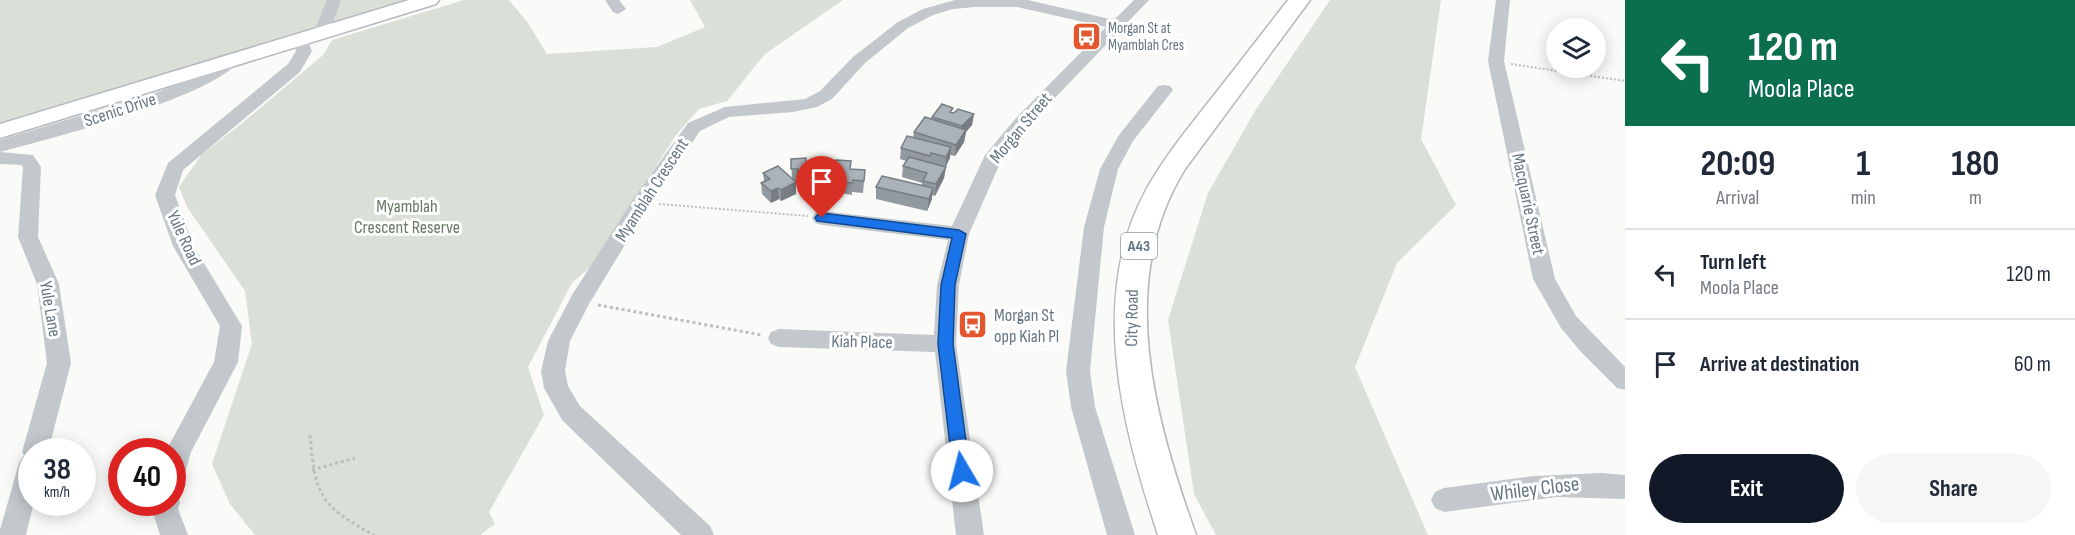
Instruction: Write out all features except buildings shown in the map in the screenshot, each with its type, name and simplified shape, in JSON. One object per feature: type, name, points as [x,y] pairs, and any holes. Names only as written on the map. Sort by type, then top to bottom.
[{"type":"highway","name":"City Road","points":[[1177,535],[1156,479],[1141,421],[1132,366],[1130,323],[1135,267],[1142,234],[1156,198],[1178,160],[1299,0]]},
{"type":"main road","name":"Scenic Drive","points":[[0,131],[429,0]]},
{"type":"street","points":[[321,33],[334,0]]},
{"type":"street","name":"Morgan Street","points":[[970,535],[945,344],[948,285],[959,234],[992,159],[1022,122],[1142,0]]},
{"type":"street","name":"Macquarie Street","points":[[1503,0],[1496,61],[1544,279],[1553,302],[1572,328],[1625,381]]},
{"type":"street","name":"Myamblah Crescent","points":[[700,535],[571,413],[556,388],[554,371],[559,341],[580,301],[641,203],[694,127],[725,112],[793,107],[812,103],[826,95],[859,60],[895,32],[928,12],[951,5],[975,2],[1017,2],[1117,25]]},
{"type":"street","name":"Yule Road","points":[[186,438],[226,362],[231,326],[183,246],[165,195],[175,167],[202,142],[294,68],[305,52],[306,47],[300,39]]},
{"type":"street","name":"Scenic Drive","points":[[0,146],[149,101],[224,71],[232,60]]},
{"type":"street","points":[[1121,535],[1083,407],[1078,371],[1094,227],[1109,169],[1125,139],[1164,90]]},
{"type":"street","name":"Yule Lane","points":[[0,158],[26,159],[32,167],[28,237],[48,284],[59,363],[39,438]]},
{"type":"street","points":[[822,218],[959,234]]},
{"type":"street","name":"Kiah Place","points":[[779,338],[945,344]]},
{"type":"street","name":"Whiley Close","points":[[1444,500],[1563,484],[1595,482],[1625,487]]},
{"type":"street","points":[[12,535],[18,514]]},
{"type":"street","points":[[167,516],[174,535]]},
{"type":"path","points":[[1496,61],[1563,74],[1625,81]]},
{"type":"path","points":[[641,203],[822,218]]},
{"type":"path","points":[[580,301],[779,338]]},
{"type":"path","points":[[310,435],[312,470],[320,495],[334,514],[374,535]]},
{"type":"path","points":[[312,470],[355,458]]},
{"type":"green space","points":[[0,0],[411,0],[28,118],[0,124]]},
{"type":"green space","name":"Myamblah Crescent Reserve","points":[[464,0],[509,0],[528,23],[547,54],[657,47],[705,27],[690,0],[843,0],[765,54],[727,101],[699,109],[676,135],[596,262],[572,283],[528,367],[544,415],[489,512],[495,524],[480,535],[255,535],[230,504],[212,464],[252,344],[245,291],[187,207],[179,187],[202,154],[323,55],[332,40]]},
{"type":"green space","points":[[1330,0],[1441,0],[1421,139],[1456,205],[1397,263],[1355,367],[1428,535],[1216,535],[1194,494],[1168,320],[1208,193],[1255,111]]},
{"type":"place","name":"Morgan St at Myamblah Cres","points":[[1087,37]]},
{"type":"place","name":"Morgan St opp Kiah Pl","points":[[973,325]]},
{"type":"route","points":[[822,218],[959,234],[948,285],[945,344],[962,471]]}]
